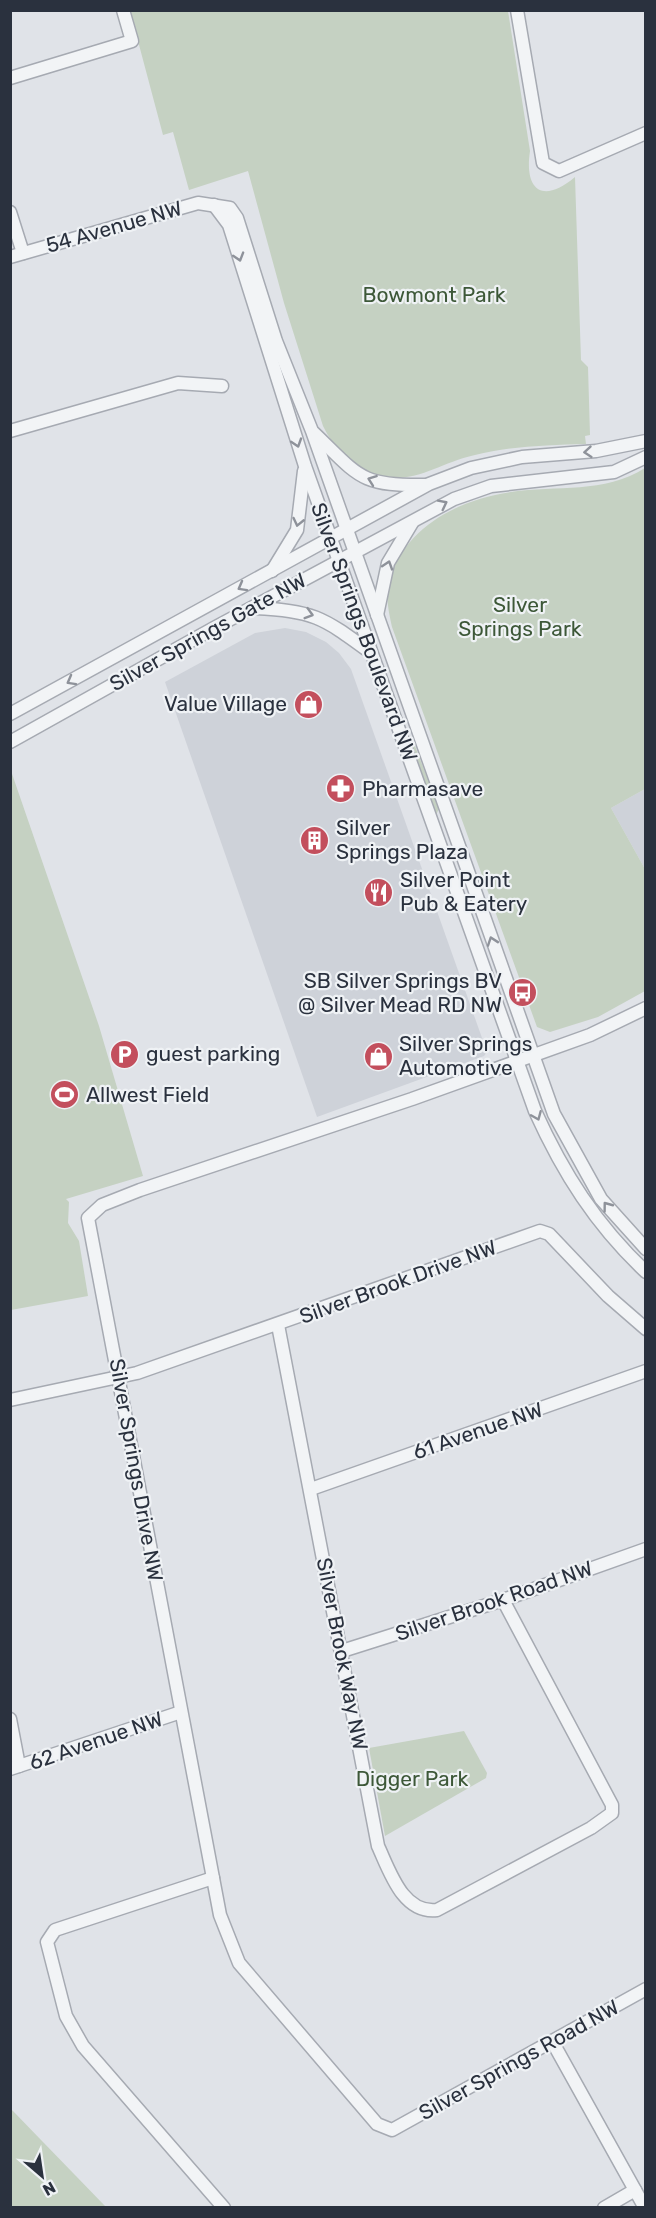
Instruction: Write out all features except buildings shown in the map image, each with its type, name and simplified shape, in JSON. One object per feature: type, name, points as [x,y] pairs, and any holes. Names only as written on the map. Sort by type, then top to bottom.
[{"type":"street","points":[[10,78],[132,41],[123,10]]},
{"type":"street","points":[[517,10],[543,163],[559,171],[645,133]]},
{"type":"street","name":"54 Avenue NW","points":[[10,257],[198,203],[216,205]]},
{"type":"street","name":"Silver Springs Boulevard NW","points":[[216,205],[230,208],[241,226],[276,341],[312,431],[554,1114],[590,1182],[614,1216],[645,1249]]},
{"type":"street","name":"Silver Springs Boulevard NW","points":[[216,205],[229,225],[330,539],[517,1061],[548,1139],[580,1197],[615,1241],[645,1272]]},
{"type":"street","points":[[10,212],[23,253]]},
{"type":"street","points":[[10,431],[178,382],[222,386]]},
{"type":"street","points":[[312,431],[340,462],[367,479],[386,485],[429,484]]},
{"type":"street","name":"Silver Springs Gate NW","points":[[10,714],[429,484],[471,468],[499,461],[522,457],[596,452],[645,441]]},
{"type":"street","name":"Silver Springs Gate NW","points":[[10,742],[354,551],[454,499],[491,486],[589,477],[614,472],[645,457]]},
{"type":"street","points":[[272,572],[297,531],[305,466]]},
{"type":"street","points":[[377,616],[388,563],[414,520]]},
{"type":"street","points":[[251,608],[294,610],[321,618],[371,653]]},
{"type":"street","name":"Silver Springs Drive NW","points":[[392,2130],[377,2124],[239,1963],[226,1935],[181,1712],[88,1218],[102,1205],[608,1028],[645,1008]]},
{"type":"street","name":"Silver Brook Drive NW","points":[[10,1400],[118,1378],[278,1325],[540,1231],[549,1234],[608,1296],[645,1329]]},
{"type":"street","name":"Silver Brook Way NW","points":[[278,1325],[378,1846],[399,1887],[415,1908],[426,1911],[437,1910],[591,1828],[607,1819],[612,1813],[612,1805],[503,1600]]},
{"type":"street","name":"61 Avenue NW","points":[[311,1490],[645,1371]]},
{"type":"street","name":"Silver Brook Road NW","points":[[342,1651],[503,1600],[645,1549]]},
{"type":"street","name":"62 Avenue NW","points":[[15,1768],[181,1712]]},
{"type":"street","points":[[10,1719],[15,1768]]},
{"type":"street","points":[[213,1878],[55,1930],[47,1942],[66,2016],[83,2046],[224,2208]]},
{"type":"street","name":"Silver Springs Road NW","points":[[392,2130],[645,1989]]},
{"type":"street","points":[[552,2041],[645,2208]]},
{"type":"street","points":[[604,2208],[635,2190]]},
{"type":"shaded area","points":[[285,628],[306,632],[326,642],[339,653],[351,669],[487,1052],[484,1056],[317,1117],[165,682],[255,633]]},
{"type":"shaded area","points":[[645,789],[645,869],[611,808]]},
{"type":"green space","name":"Bowmont Park","points":[[130,11],[508,11],[530,151],[530,176],[533,184],[545,191],[554,190],[575,177],[581,360],[588,367],[590,435],[585,436],[586,444],[530,446],[489,452],[401,478],[372,475],[343,454],[323,426],[284,303],[248,171],[189,190],[173,132],[163,135]]},
{"type":"green space","name":"Silver Springs Park","points":[[645,468],[645,789],[611,808],[645,869],[645,991],[598,1017],[550,1032],[537,1027],[392,627],[387,593],[396,563],[407,546],[436,519],[453,509],[472,501],[511,492],[613,482]]},
{"type":"green space","points":[[413,741],[439,808],[435,818],[408,743]]},
{"type":"green space","points":[[10,768],[99,1026],[143,1176],[66,1199],[69,1202],[68,1223],[79,1241],[88,1296],[11,1310]]},
{"type":"green space","name":"Digger Park","points":[[464,1731],[487,1773],[486,1778],[385,1836],[369,1748]]},
{"type":"green space","points":[[11,2109],[106,2207],[11,2207]]},
{"type":"place","name":"Value Village","points":[[308,704]]},
{"type":"place","name":"Pharmasave","points":[[341,789]]},
{"type":"place","name":"Silver Springs Plaza","points":[[315,840]]},
{"type":"place","name":"Silver Point Pub & Eatery","points":[[379,892]]},
{"type":"place","name":"SB Silver Springs BV @ Silver Mead RD NW","points":[[523,993]]},
{"type":"place","name":"guest parking","points":[[125,1054]]},
{"type":"place","name":"Silver Springs Automotive","points":[[378,1056]]},
{"type":"place","name":"Allwest Field","points":[[65,1095]]}]
